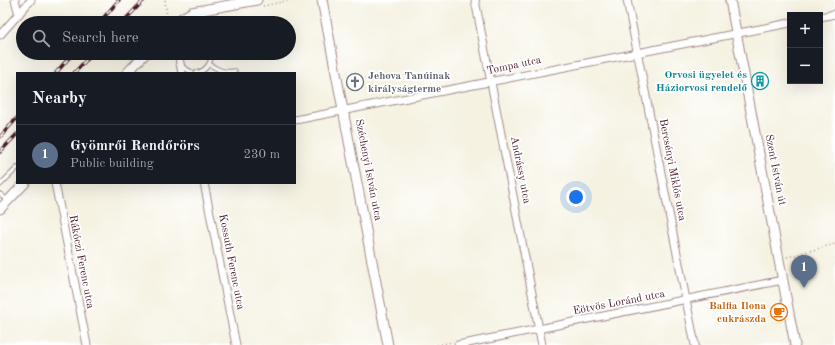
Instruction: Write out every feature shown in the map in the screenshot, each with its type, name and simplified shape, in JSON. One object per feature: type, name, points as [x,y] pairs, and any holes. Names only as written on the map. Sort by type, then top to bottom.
[{"type":"street","points":[[15,0],[19,14]]},
{"type":"street","points":[[19,14],[31,0]]},
{"type":"street","points":[[186,16],[192,12],[200,10],[257,0]]},
{"type":"street","name":"Széchenyi István utca","points":[[322,0],[388,345]]},
{"type":"street","name":"Andrássy utca","points":[[475,0],[542,345]]},
{"type":"street","name":"Bercsényi Miklós utca","points":[[627,0],[695,345]]},
{"type":"street","name":"Szent István út","points":[[730,0],[795,345]]},
{"type":"street","points":[[200,10],[202,16]]},
{"type":"street","points":[[823,16],[835,14]]},
{"type":"street","points":[[0,35],[16,17]]},
{"type":"street","name":"Tompa utca","points":[[296,120],[344,109],[492,82],[787,24]]},
{"type":"street","points":[[128,72],[139,60]]},
{"type":"street","points":[[179,60],[182,72]]},
{"type":"street","points":[[0,209],[24,184]]},
{"type":"street","name":"Rákóczi Ferenc utca","points":[[54,184],[87,345]]},
{"type":"street","name":"Kossuth Ferenc utca","points":[[204,184],[236,345]]},
{"type":"street","name":"Eötvös Loránd utca","points":[[458,345],[783,280]]},
{"type":"lane","points":[[201,72],[209,64],[210,60]]},
{"type":"lane","points":[[209,64],[219,70],[227,72],[235,71]]},
{"type":"lane","points":[[180,65],[192,72]]},
{"type":"lane","points":[[0,185],[16,169]]},
{"type":"lane","points":[[0,194],[8,201]]},
{"type":"path","points":[[165,0],[166,14]]},
{"type":"path","points":[[780,259],[835,244]]},
{"type":"railway","points":[[105,16],[119,0]]},
{"type":"railway","points":[[129,16],[144,0]]},
{"type":"railway","points":[[57,72],[67,60]]},
{"type":"railway","points":[[75,72],[86,60]]},
{"type":"railway","points":[[0,137],[16,119]]},
{"type":"railway","points":[[0,152],[16,135]]},
{"type":"place","name":"Orvosi ügyelet és Háziorvosi rendelő","points":[[760,81]]},
{"type":"place","name":"Jehova Tanúinak királyságterme","points":[[355,82]]},
{"type":"place","name":"Gyömrői Rendőrörs","points":[[804,288]]},
{"type":"place","name":"Balfia Ilona cukrászda","points":[[779,312]]}]
